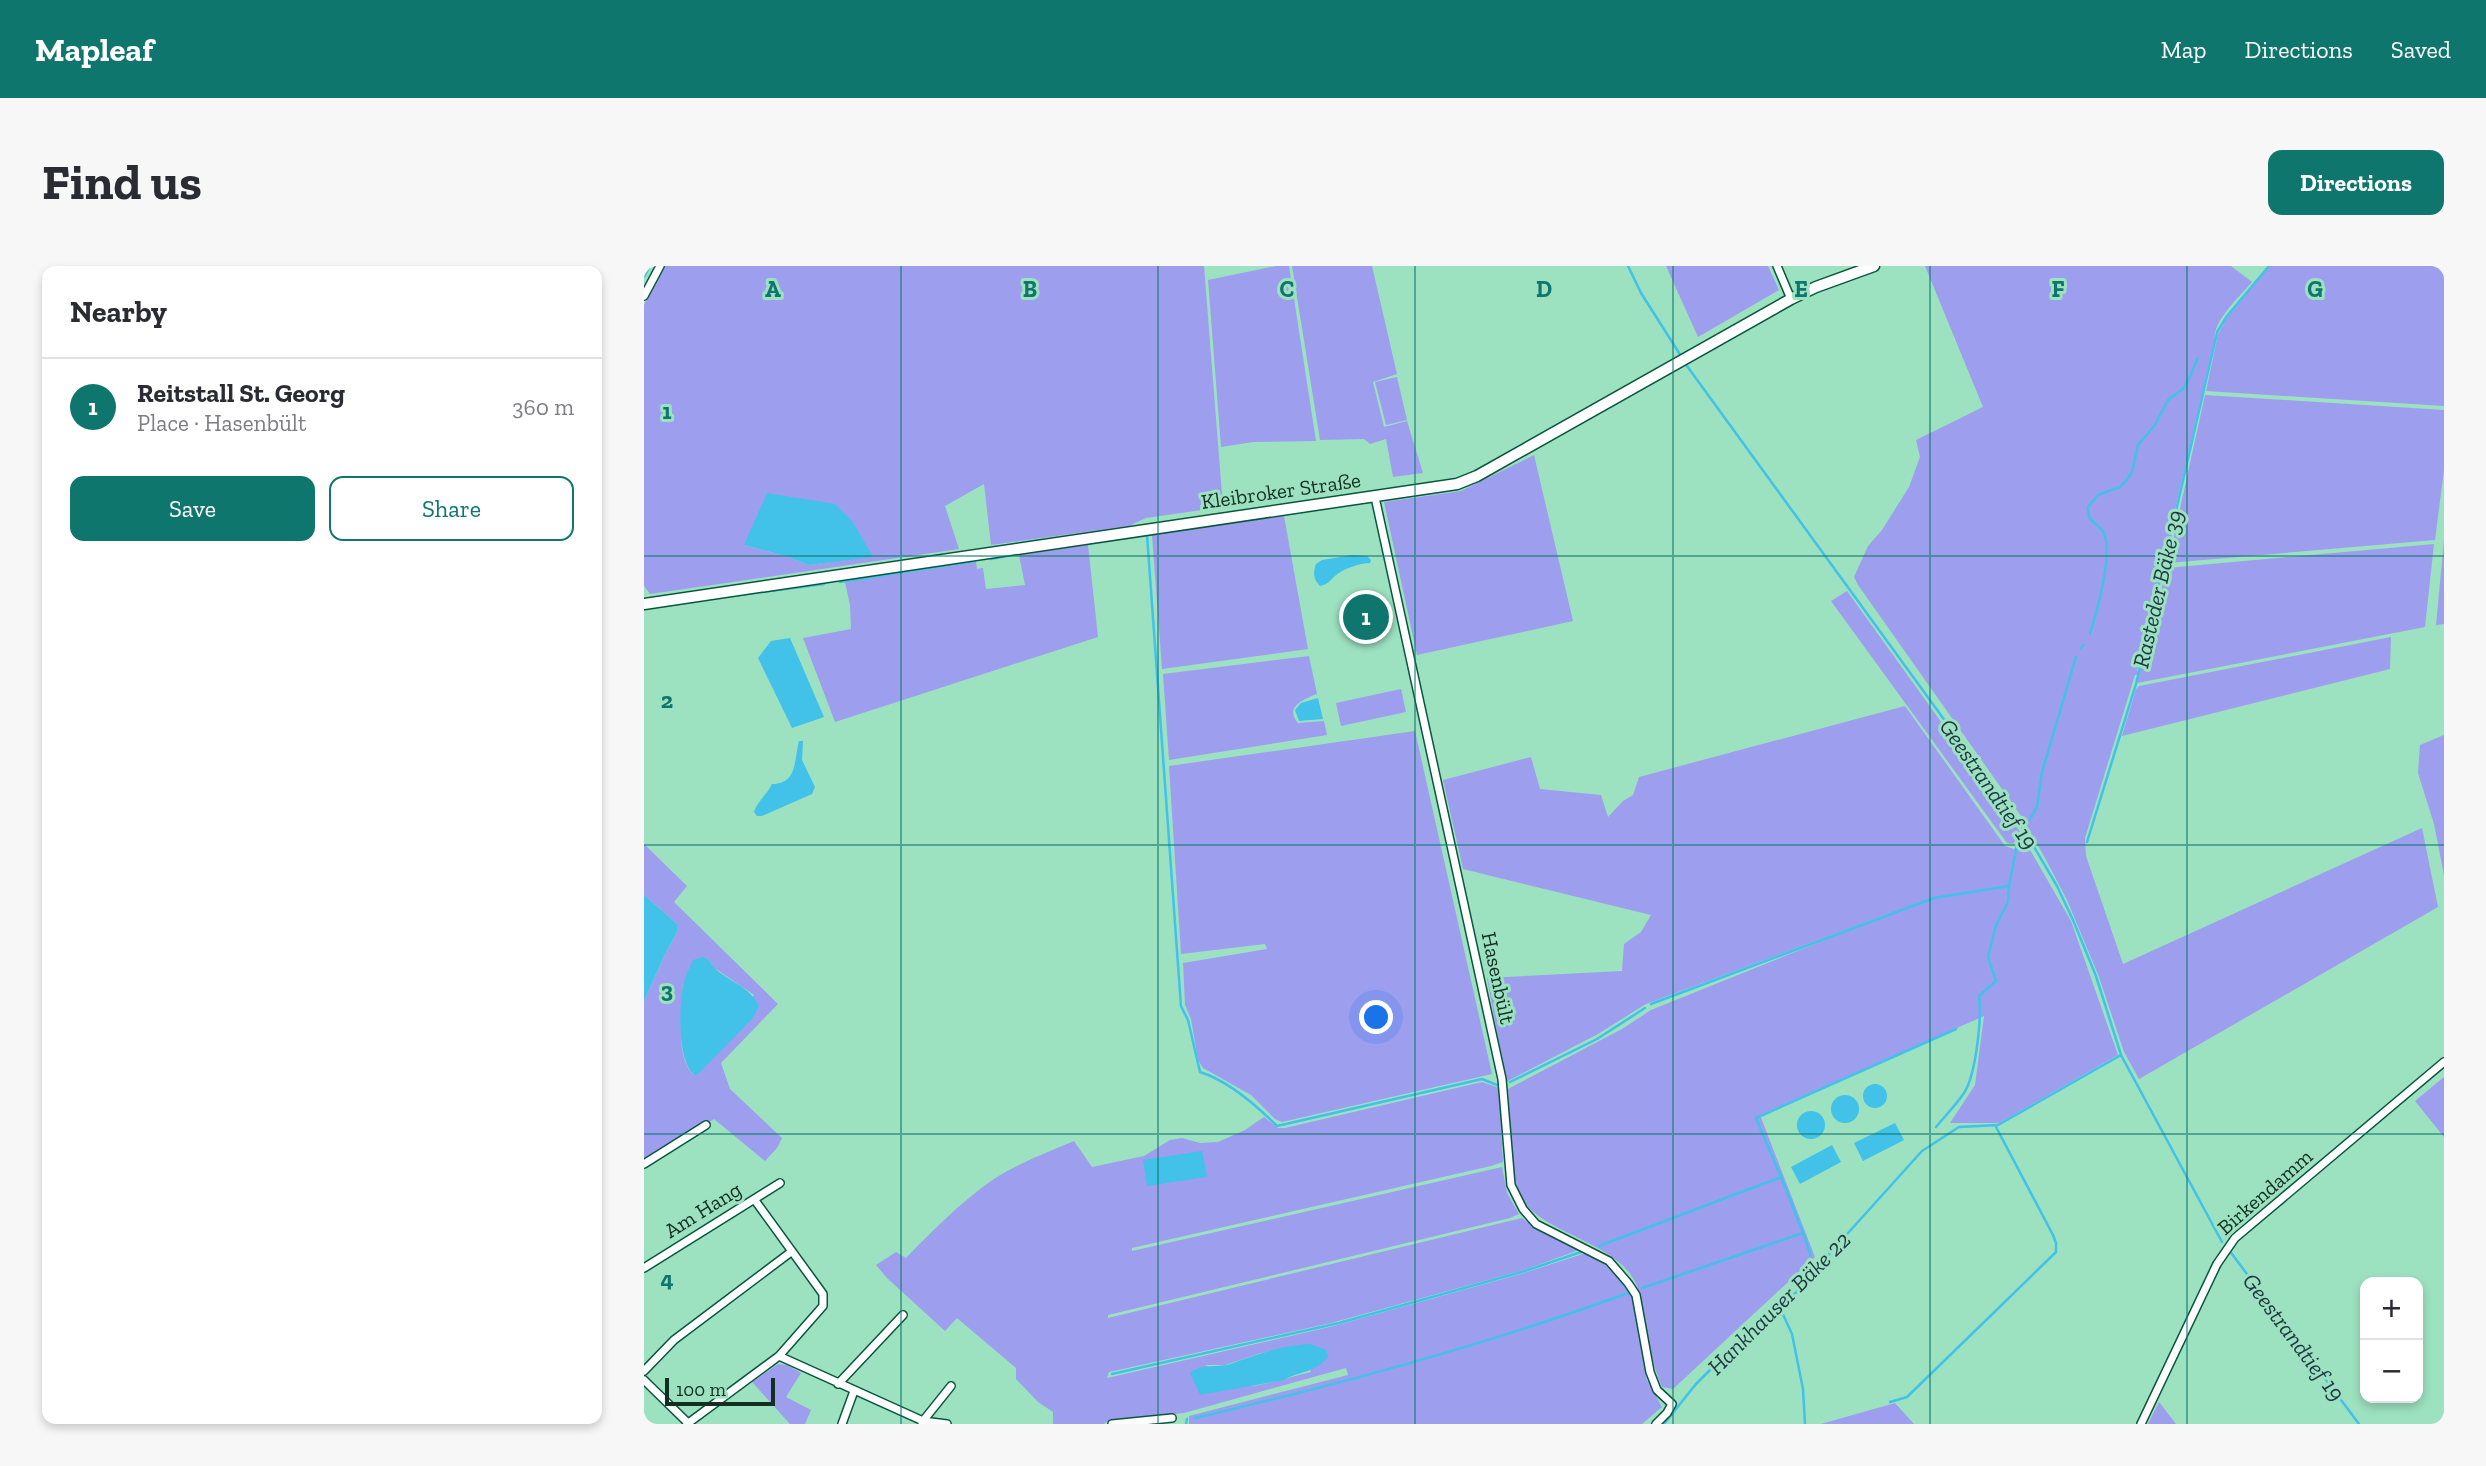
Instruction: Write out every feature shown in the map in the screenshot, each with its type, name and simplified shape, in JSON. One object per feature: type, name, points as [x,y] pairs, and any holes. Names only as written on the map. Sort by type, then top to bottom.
[{"type":"street","points":[[644,296],[660,266]]},
{"type":"street","points":[[1777,266],[1791,299]]},
{"type":"street","name":"Kleibroker Straße","points":[[644,604],[1439,488],[1477,476],[1791,299],[1874,266]]},
{"type":"street","name":"Hasenbült","points":[[1375,497],[1502,1079],[1511,1185],[1523,1209],[1536,1224],[1609,1261],[1636,1295],[1650,1372],[1657,1390],[1672,1404],[1656,1424]]},
{"type":"street","name":"Birkendamm","points":[[2141,1424],[2217,1264],[2235,1238],[2444,1062]]},
{"type":"street","points":[[644,1164],[706,1125]]},
{"type":"street","name":"Am Hang","points":[[644,1268],[780,1182]]},
{"type":"street","points":[[644,1380],[687,1424],[779,1356],[823,1306],[823,1294],[754,1199]]},
{"type":"street","points":[[644,1371],[674,1340],[791,1252]]},
{"type":"street","points":[[838,1384],[903,1315]]},
{"type":"street","points":[[779,1356],[923,1423],[947,1424]]},
{"type":"street","points":[[923,1423],[951,1386]]},
{"type":"street","points":[[842,1424],[854,1391]]},
{"type":"street","points":[[1112,1424],[1172,1418]]},
{"type":"shaded area","points":[[664,266],[1204,266],[1223,507],[1146,518],[1129,526],[991,545],[984,484],[945,506],[959,549],[650,594],[644,586],[644,305]],"holes":[[[744,545],[872,556],[809,565]]]},
{"type":"shaded area","points":[[1276,266],[1289,266],[1316,441],[1253,442],[1221,447],[1208,280]]},
{"type":"shaded area","points":[[1292,266],[1372,266],[1397,374],[1373,382],[1384,427],[1407,421],[1423,473],[1393,477],[1386,439],[1370,444],[1364,439],[1320,440]]},
{"type":"shaded area","points":[[1666,266],[1768,266],[1779,290],[1698,337]]},
{"type":"shaded area","points":[[1925,266],[2231,266],[2252,282],[2228,309],[2215,332],[2137,671],[2140,671],[2167,568],[2434,544],[2425,627],[2137,683],[2139,675],[2135,675],[2085,838],[2086,856],[2123,964],[2422,828],[2438,907],[2139,1079],[2124,1052],[2099,977],[2067,900],[2045,858],[2021,816],[1854,577],[1868,546],[1882,530],[1909,487],[1920,457],[1916,440],[1983,407]]},
{"type":"shaded area","points":[[2270,266],[2444,266],[2444,406],[2206,391],[2218,334],[2228,316]]},
{"type":"shaded area","points":[[1397,377],[1407,420],[1386,425],[1375,382]]},
{"type":"shaded area","points":[[2205,395],[2444,410],[2444,470],[2435,540],[2168,563]]},
{"type":"shaded area","points":[[1534,455],[1573,621],[1417,655],[1384,502],[1461,491]]},
{"type":"shaded area","points":[[767,493],[835,504],[852,521],[873,557],[809,565],[744,545]]},
{"type":"shaded area","points":[[1284,516],[1308,649],[1162,669],[1152,535]]},
{"type":"shaded area","points":[[2444,540],[2444,624],[2436,625]]},
{"type":"shaded area","points":[[1088,545],[1098,637],[835,722],[803,638],[851,629],[845,582],[976,562],[977,569],[983,568],[986,589],[1025,585],[1019,555]]},
{"type":"shaded area","points":[[1352,555],[1367,556],[1371,560],[1370,563],[1338,573],[1320,586],[1314,576],[1316,564],[1322,560]]},
{"type":"shaded area","points":[[1847,591],[2021,833],[2013,844],[2007,843],[1831,601]]},
{"type":"shaded area","points":[[2391,637],[2390,669],[2122,736],[2139,686]]},
{"type":"shaded area","points":[[790,638],[824,717],[792,728],[758,658],[771,641]]},
{"type":"shaded area","points":[[1309,656],[1317,694],[1297,704],[1294,717],[1298,723],[1324,721],[1327,735],[1169,760],[1163,674]]},
{"type":"shaded area","points":[[1401,689],[1406,712],[1341,726],[1336,703]]},
{"type":"shaded area","points":[[1318,698],[1323,719],[1299,721],[1295,710],[1301,703]]},
{"type":"shaded area","points":[[1905,706],[2005,846],[2014,849],[2022,836],[2071,921],[2118,1055],[1999,1123],[1950,1123],[1975,1085],[1984,1016],[1760,1115],[1815,1257],[1673,1389],[1662,1387],[1636,1284],[1627,1269],[1613,1257],[1543,1219],[1529,1208],[1520,1195],[1512,1158],[1508,1089],[1622,1029],[1651,1010],[1894,912],[1646,1004],[1598,1034],[1506,1082],[1487,978],[1622,971],[1624,944],[1641,932],[1651,915],[1463,869],[1443,780],[1531,757],[1540,789],[1601,795],[1608,817],[1623,801],[1633,795],[1639,777]]},
{"type":"shaded area","points":[[1415,731],[1492,1074],[1282,1122],[1275,1119],[1251,1095],[1203,1068],[1198,1060],[1191,1019],[1185,1005],[1183,963],[1267,949],[1265,944],[1181,954],[1169,766]]},
{"type":"shaded area","points":[[2444,735],[2444,875],[2434,824],[2418,773],[2420,745]]},
{"type":"shaded area","points":[[799,741],[803,741],[802,760],[815,787],[812,794],[757,816],[754,812],[772,784],[780,783],[791,775]]},
{"type":"shaded area","points":[[644,844],[687,886],[674,902],[778,1004],[721,1063],[730,1089],[782,1138],[765,1161],[714,1119],[644,1163],[644,1001],[677,932],[677,924],[644,895]],"holes":[[[708,959],[713,967],[754,995],[696,1076],[689,1069],[682,1047],[683,984]]]},
{"type":"shaded area","points":[[644,895],[677,924],[677,932],[644,1001]]},
{"type":"shaded area","points":[[702,957],[748,992],[759,1006],[753,1018],[696,1076],[685,1060],[682,1048],[681,1007],[686,976],[693,960]]},
{"type":"shaded area","points":[[2444,1077],[2444,1137],[2415,1101]]},
{"type":"shaded area","points":[[1482,1082],[1499,1088],[1503,1162],[1132,1248],[1132,1251],[1502,1167],[1507,1193],[1519,1214],[1108,1315],[1108,1318],[1522,1218],[1579,1250],[1524,1270],[1331,1323],[1109,1372],[1107,1378],[1334,1326],[1586,1253],[1612,1269],[1632,1295],[1647,1380],[1662,1407],[1642,1424],[1189,1424],[1189,1416],[1348,1375],[1346,1368],[1184,1413],[1104,1424],[1053,1424],[1053,1412],[1038,1402],[1016,1379],[1016,1368],[957,1318],[945,1331],[876,1265],[896,1252],[906,1258],[936,1227],[979,1190],[1031,1159],[1074,1141],[1092,1167],[1144,1156],[1170,1140],[1182,1138],[1200,1143],[1218,1142],[1245,1130],[1264,1117],[1278,1128]],"holes":[[[1300,1345],[1311,1372],[1266,1384],[1247,1386],[1205,1365],[1225,1365],[1261,1353]]]},
{"type":"shaded area","points":[[1875,1084],[1886,1091],[1887,1096],[1880,1107],[1875,1108],[1864,1101],[1863,1096],[1870,1085]]},
{"type":"shaded area","points":[[1845,1095],[1855,1099],[1859,1109],[1855,1119],[1845,1123],[1835,1119],[1831,1109],[1835,1099]]},
{"type":"shaded area","points":[[1811,1111],[1821,1115],[1825,1125],[1821,1135],[1811,1139],[1801,1135],[1797,1125],[1801,1115]]},
{"type":"shaded area","points":[[1895,1123],[1904,1140],[1863,1161],[1854,1143]]},
{"type":"shaded area","points":[[1832,1145],[1841,1162],[1800,1184],[1791,1167]]},
{"type":"shaded area","points":[[1202,1151],[1207,1177],[1147,1186],[1143,1160]]},
{"type":"shaded area","points":[[1310,1344],[1326,1350],[1328,1357],[1312,1369],[1284,1380],[1200,1395],[1190,1373],[1281,1348]]},
{"type":"shaded area","points":[[778,1364],[787,1365],[801,1373],[786,1397],[811,1410],[805,1424],[790,1424],[752,1382]]},
{"type":"shaded area","points":[[2159,1402],[2176,1424],[2148,1424]]},
{"type":"shaded area","points":[[1895,1403],[1914,1424],[1821,1424]]},
{"type":"waterway","points":[[644,277],[650,266]]},
{"type":"waterway","name":"Geestrandtief 19","points":[[1628,266],[1641,293],[1681,356]]},
{"type":"waterway","points":[[2217,332],[2269,266]]},
{"type":"waterway","name":"Rasteder Bäke 39","points":[[2087,842],[2136,684],[2217,333]]},
{"type":"waterway","points":[[2090,634],[2103,584],[2107,555],[2104,533],[2089,517],[2088,507],[2098,495],[2120,487],[2126,481],[2132,472],[2138,445],[2155,425],[2168,400],[2183,389],[2198,358]]},
{"type":"waterway","name":"Geestrandtief 19","points":[[1687,366],[2023,828],[2057,886],[2073,920],[2096,976],[2121,1055],[2222,1242]]},
{"type":"waterway","points":[[1147,535],[1181,1006],[1188,1020],[1200,1072],[1232,1088],[1277,1126],[1482,1079],[1497,1085]]},
{"type":"waterway","points":[[1089,543],[1138,536]]},
{"type":"waterway","points":[[991,559],[1012,555]]},
{"type":"waterway","points":[[840,582],[975,561]]},
{"type":"waterway","points":[[701,600],[824,584]]},
{"type":"waterway","points":[[2081,649],[2083,645]]},
{"type":"waterway","points":[[2030,819],[2037,807],[2042,772],[2076,657]]},
{"type":"waterway","name":"Hankhauser Bäke 22","points":[[1936,1127],[1964,1093],[1972,1073],[1979,1031],[1979,996],[1996,981],[1988,957],[1996,925],[2008,902],[2018,840]]},
{"type":"waterway","points":[[1651,1004],[1934,898],[2009,886]]},
{"type":"waterway","points":[[1510,1082],[1597,1039],[1645,1008]]},
{"type":"waterway","points":[[1781,1177],[1756,1118],[1956,1029]]},
{"type":"waterway","name":"Hankhauser Bäke 22","points":[[1664,1424],[1696,1384],[1730,1350],[1811,1278],[1830,1253],[1922,1151],[1959,1127],[1998,1125],[2121,1055]]},
{"type":"waterway","points":[[1890,1402],[1907,1397],[2056,1252],[2053,1235],[1995,1125]]},
{"type":"waterway","points":[[1599,1246],[1781,1177],[1803,1233]]},
{"type":"waterway","points":[[1642,1288],[1803,1233],[1811,1256]]},
{"type":"waterway","name":"Geestrandtief 19","points":[[2229,1250],[2359,1424]]},
{"type":"waterway","points":[[1112,1374],[1339,1323],[1525,1271],[1581,1252]]},
{"type":"waterway","points":[[1195,1418],[1413,1362],[1521,1330],[1628,1293]]},
{"type":"waterway","points":[[1780,1308],[1792,1334],[1803,1389],[1805,1424]]},
{"type":"waterway","points":[[1186,1424],[1187,1419]]},
{"type":"place","name":"Reitstall St. Georg","points":[[1366,617]]}]
